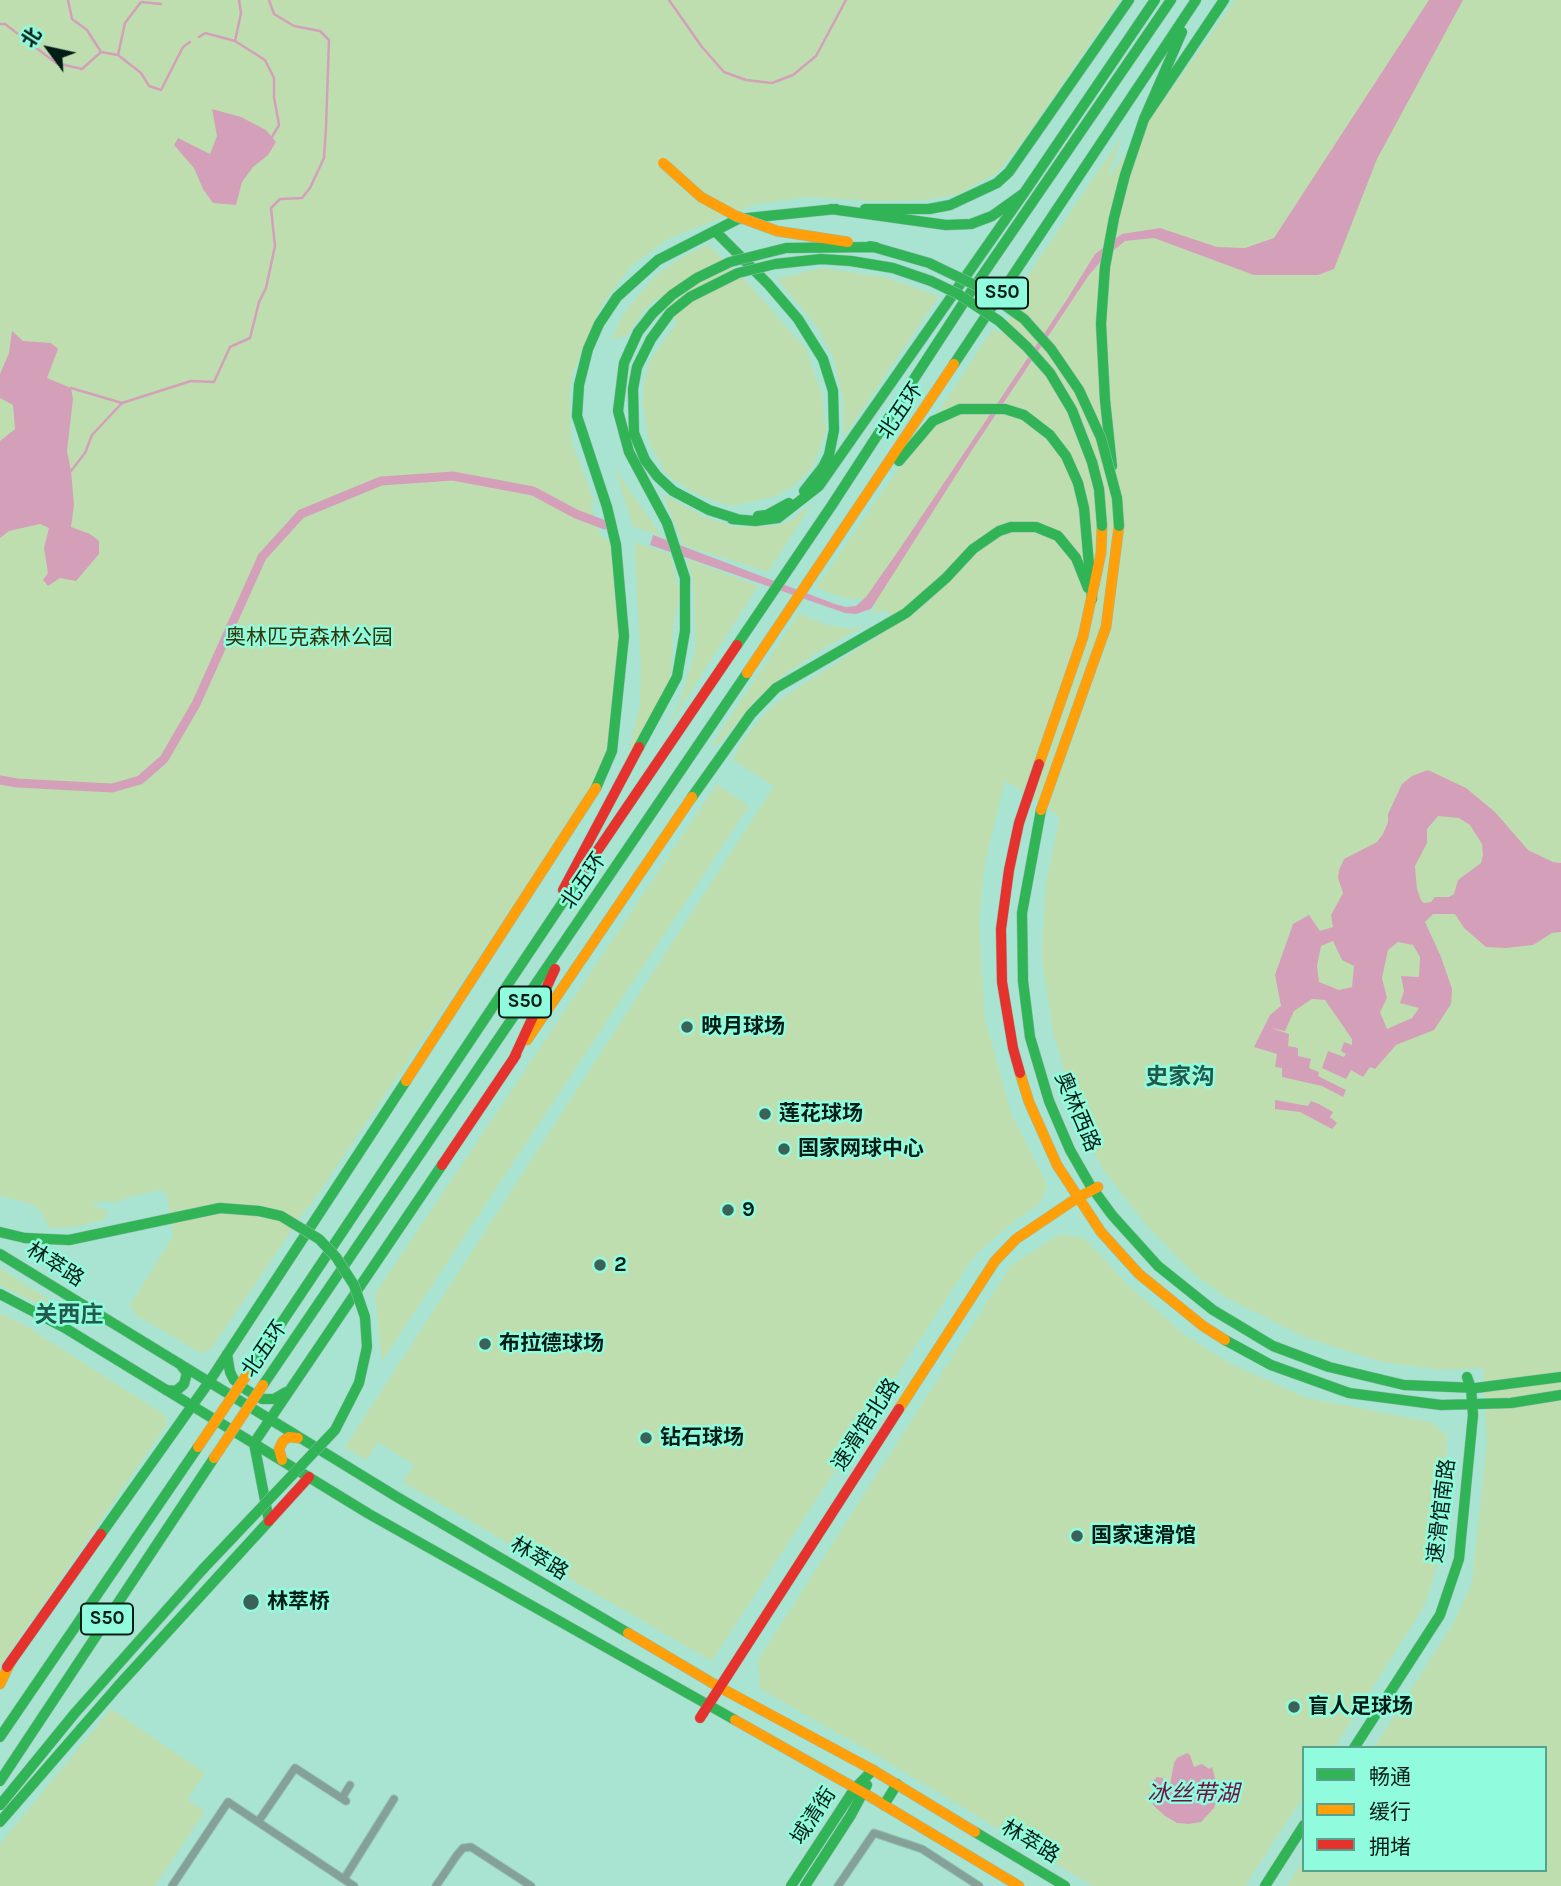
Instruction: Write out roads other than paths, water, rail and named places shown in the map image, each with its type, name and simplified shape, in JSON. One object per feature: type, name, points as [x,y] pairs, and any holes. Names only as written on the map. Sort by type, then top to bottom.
[{"type":"main road","points":[[0,1677],[209,1382],[597,787],[612,751],[624,636],[616,545],[607,507],[577,416],[579,384],[588,349],[599,324],[617,297],[658,260],[738,219],[831,209],[929,209],[950,205],[997,183],[1009,172],[1129,0]]},
{"type":"main road","points":[[732,519],[755,521],[778,518],[819,486],[1155,0]]},
{"type":"main road","name":"北五环","points":[[0,1737],[784,576],[966,299],[1171,0]]},
{"type":"main road","points":[[1144,119],[1224,0]]},
{"type":"main road","points":[[1116,498],[1105,400],[1101,324],[1105,267],[1125,175],[1144,119],[1195,2]]},
{"type":"main road","name":"北五环","points":[[0,1781],[263,1385],[861,504],[1195,2]]},
{"type":"main road","points":[[663,163],[701,197],[754,223],[790,234],[876,247],[946,270],[979,287],[1024,319],[1051,349],[1079,390],[1101,438],[1116,498]]},
{"type":"main road","points":[[831,209],[958,225],[992,216],[1024,193]]},
{"type":"main road","points":[[715,231],[768,284],[808,333],[823,359],[830,379],[835,418],[829,455],[810,485],[792,501],[767,515],[732,519]]},
{"type":"main road","points":[[527,955],[677,677],[685,631],[686,594],[683,573],[667,523],[629,452],[618,411],[624,363],[638,332],[672,295],[697,278],[730,262],[786,248],[876,247]]},
{"type":"main road","name":"奥林西路","points":[[732,519],[673,491],[657,477],[645,460],[634,433],[637,367],[650,340],[670,313],[690,297],[738,273],[775,264],[821,259],[852,261],[893,268],[932,281],[999,321],[1027,347],[1050,373],[1072,410],[1092,462],[1100,498],[1102,526],[1101,553],[1092,599],[1071,674],[1019,823],[1001,929],[1004,1001],[1023,1083],[1045,1142],[1077,1198],[1115,1248],[1153,1287],[1203,1326],[1255,1358],[1301,1377],[1349,1392],[1422,1403],[1511,1403],[1561,1395]]},
{"type":"main road","points":[[861,504],[933,421],[960,409],[981,408],[1024,415],[1050,435],[1066,456],[1078,483],[1084,508],[1092,599]]},
{"type":"main road","name":"奥林西路","points":[[1116,498],[1119,526],[1106,627],[1039,816],[1026,883],[1021,933],[1026,1017],[1037,1065],[1060,1130],[1112,1215],[1157,1266],[1191,1295],[1250,1334],[1289,1353],[1350,1373],[1404,1385],[1509,1385],[1561,1377]]},
{"type":"main road","points":[[269,1521],[254,1443],[751,714],[776,688],[906,613],[946,578],[973,549],[992,535],[1011,527],[1036,527],[1058,536],[1076,558],[1092,599]]},
{"type":"main road","points":[[513,1060],[570,936]]},
{"type":"main road","name":"速滑馆北路","points":[[700,1717],[995,1261],[1016,1239],[1095,1188]]},
{"type":"main road","points":[[0,1232],[25,1238],[69,1240],[220,1208],[281,1216],[319,1239],[336,1256],[354,1285],[365,1317],[367,1347],[359,1383],[335,1430],[203,1569],[75,1713],[0,1805]]},
{"type":"main road","name":"林萃路","points":[[0,1254],[269,1421],[691,1671],[846,1755],[874,1767],[897,1784],[1065,1886]]},
{"type":"main road","name":"林萃路","points":[[0,1294],[65,1328],[369,1514],[884,1805],[1019,1886]]},
{"type":"main road","points":[[227,1354],[227,1364],[234,1380],[262,1399],[274,1399],[290,1389]]},
{"type":"main road","points":[[163,1390],[176,1391],[184,1384],[187,1373],[180,1364]]},
{"type":"main road","name":"速滑馆南路","points":[[1355,1746],[1440,1615],[1459,1559],[1472,1422],[1469,1383]]},
{"type":"main road","points":[[282,1460],[279,1449],[283,1441],[289,1437],[298,1438]]},
{"type":"main road","points":[[0,1822],[118,1685],[309,1477]]},
{"type":"main road","points":[[0,1684],[11,1661]]},
{"type":"main road","points":[[681,1691],[691,1671]]},
{"type":"main road","points":[[737,1723],[749,1703]]},
{"type":"main road","points":[[833,1777],[846,1755]]},
{"type":"main road","name":"域清街","points":[[804,1886],[874,1767]]},
{"type":"main road","points":[[884,1805],[897,1784]]},
{"type":"main road","name":"域清街","points":[[791,1886],[859,1791]]},
{"type":"main road","points":[[1265,1886],[1302,1828]]},
{"type":"street","points":[[258,1822],[295,1768],[344,1799],[350,1785]]},
{"type":"street","points":[[344,1879],[394,1799]]},
{"type":"street","points":[[172,1886],[228,1802],[354,1886]]},
{"type":"street","points":[[838,1886],[874,1833],[922,1849],[979,1886]]},
{"type":"street","points":[[436,1886],[463,1848],[471,1847],[531,1886]]},
{"type":"water","points":[[1429,0],[1463,0],[1377,159],[1334,269],[1318,275],[1254,275],[1154,238],[1125,241],[1089,275],[972,450],[871,609],[856,614],[845,613],[650,545],[653,535],[835,604],[856,606],[866,597],[901,547],[1095,254],[1122,234],[1160,228],[1217,247],[1245,248],[1274,238]]},
{"type":"water","points":[[212,109],[241,117],[266,130],[276,142],[268,155],[253,167],[242,182],[236,205],[213,203],[203,189],[194,168],[174,145],[178,138],[210,154],[217,136]]},
{"type":"water","points":[[12,331],[23,341],[51,343],[58,349],[47,378],[71,388],[73,399],[67,451],[74,505],[71,527],[90,534],[99,541],[99,554],[76,581],[60,578],[48,586],[43,580],[48,573],[44,548],[49,528],[40,524],[9,531],[0,538],[0,441],[15,429],[13,405],[0,398],[0,374],[9,353]]},
{"type":"water","points":[[1428,770],[1466,788],[1495,812],[1528,850],[1561,863],[1561,932],[1552,933],[1533,945],[1486,947],[1464,928],[1455,914],[1433,914],[1425,922],[1452,989],[1451,1004],[1434,1030],[1396,1045],[1375,1069],[1370,1067],[1363,1077],[1351,1070],[1346,1079],[1322,1068],[1328,1051],[1344,1057],[1346,1054],[1341,1051],[1344,1042],[1352,1045],[1352,1039],[1325,1000],[1312,999],[1294,1011],[1285,1031],[1271,1028],[1289,1034],[1288,1046],[1298,1048],[1298,1056],[1311,1059],[1309,1068],[1319,1072],[1318,1076],[1346,1090],[1343,1097],[1322,1086],[1282,1077],[1282,1068],[1275,1067],[1277,1054],[1254,1047],[1270,1015],[1281,1006],[1275,975],[1293,924],[1309,915],[1320,931],[1333,927],[1331,915],[1343,893],[1338,878],[1344,859],[1377,842],[1383,834],[1388,814],[1402,784],[1412,776]],"holes":[[[1438,816],[1459,818],[1470,825],[1482,844],[1483,855],[1481,863],[1458,880],[1454,894],[1449,897],[1435,897],[1431,902],[1424,903],[1417,889],[1415,866],[1427,843],[1427,829]],[[1333,941],[1342,960],[1354,966],[1352,987],[1339,990],[1319,982],[1317,966],[1321,946]],[[1398,942],[1413,945],[1420,957],[1419,977],[1401,976],[1404,991],[1400,1003],[1419,1008],[1412,1018],[1387,1029],[1380,1012],[1387,998],[1382,978],[1388,950]]]},
{"type":"water","points":[[1275,1100],[1308,1106],[1311,1101],[1333,1112],[1330,1117],[1337,1123],[1332,1129],[1300,1112],[1275,1109]]},
{"type":"water","name":"冰丝带湖","points":[[1187,1753],[1194,1767],[1202,1764],[1209,1769],[1212,1767],[1219,1793],[1214,1808],[1201,1822],[1189,1824],[1177,1823],[1165,1816],[1154,1806],[1148,1794],[1154,1792],[1154,1780],[1157,1777],[1163,1778],[1164,1785],[1170,1785],[1174,1763],[1177,1758]]},
{"type":"waterway","points":[[68,0],[72,19],[87,30],[101,52]]},
{"type":"waterway","points":[[239,0],[241,13],[235,41],[265,60],[274,78],[279,125],[272,137]]},
{"type":"waterway","points":[[71,388],[122,403],[191,381],[214,382],[230,347],[250,338],[259,302],[266,288],[275,246],[271,208],[280,199],[302,198],[310,188],[324,158],[326,127],[329,40],[320,31],[294,26],[274,14],[269,0]]},
{"type":"waterway","points":[[669,0],[702,47],[724,72],[746,80],[772,83],[793,75],[816,56],[846,0]]},
{"type":"waterway","points":[[118,55],[125,23],[141,2],[161,4]]},
{"type":"waterway","points":[[0,24],[5,24],[56,63],[82,69],[101,52],[118,55],[141,73],[149,86],[161,90],[183,47],[190,42]]},
{"type":"waterway","points":[[199,37],[205,33],[235,41]]},
{"type":"waterway","points":[[71,471],[85,453],[92,435],[122,403]]},
{"type":"waterway","points":[[0,780],[112,788],[140,780],[164,759],[196,704],[262,557],[301,514],[381,481],[453,476],[533,491],[576,514],[605,525]]},
{"type":"place","name":"映月球场","points":[[687,1027]]},
{"type":"place","name":"莲花球场","points":[[765,1114]]},
{"type":"place","name":"国家网球中心","points":[[784,1149]]},
{"type":"place","name":"9","points":[[728,1210]]},
{"type":"place","name":"2","points":[[600,1265]]},
{"type":"place","name":"布拉德球场","points":[[485,1344]]},
{"type":"place","name":"钻石球场","points":[[646,1438]]},
{"type":"place","name":"国家速滑馆","points":[[1077,1536]]},
{"type":"place","name":"林萃桥","points":[[251,1602]]},
{"type":"place","name":"盲人足球场","points":[[1294,1707]]},
{"type":"district","name":"史家沟","points":[[1180,1077]]},
{"type":"district","name":"关西庄","points":[[69,1315]]},
{"type":"park label","name":"奥林匹克森林公园","points":[[309,638]]}]
